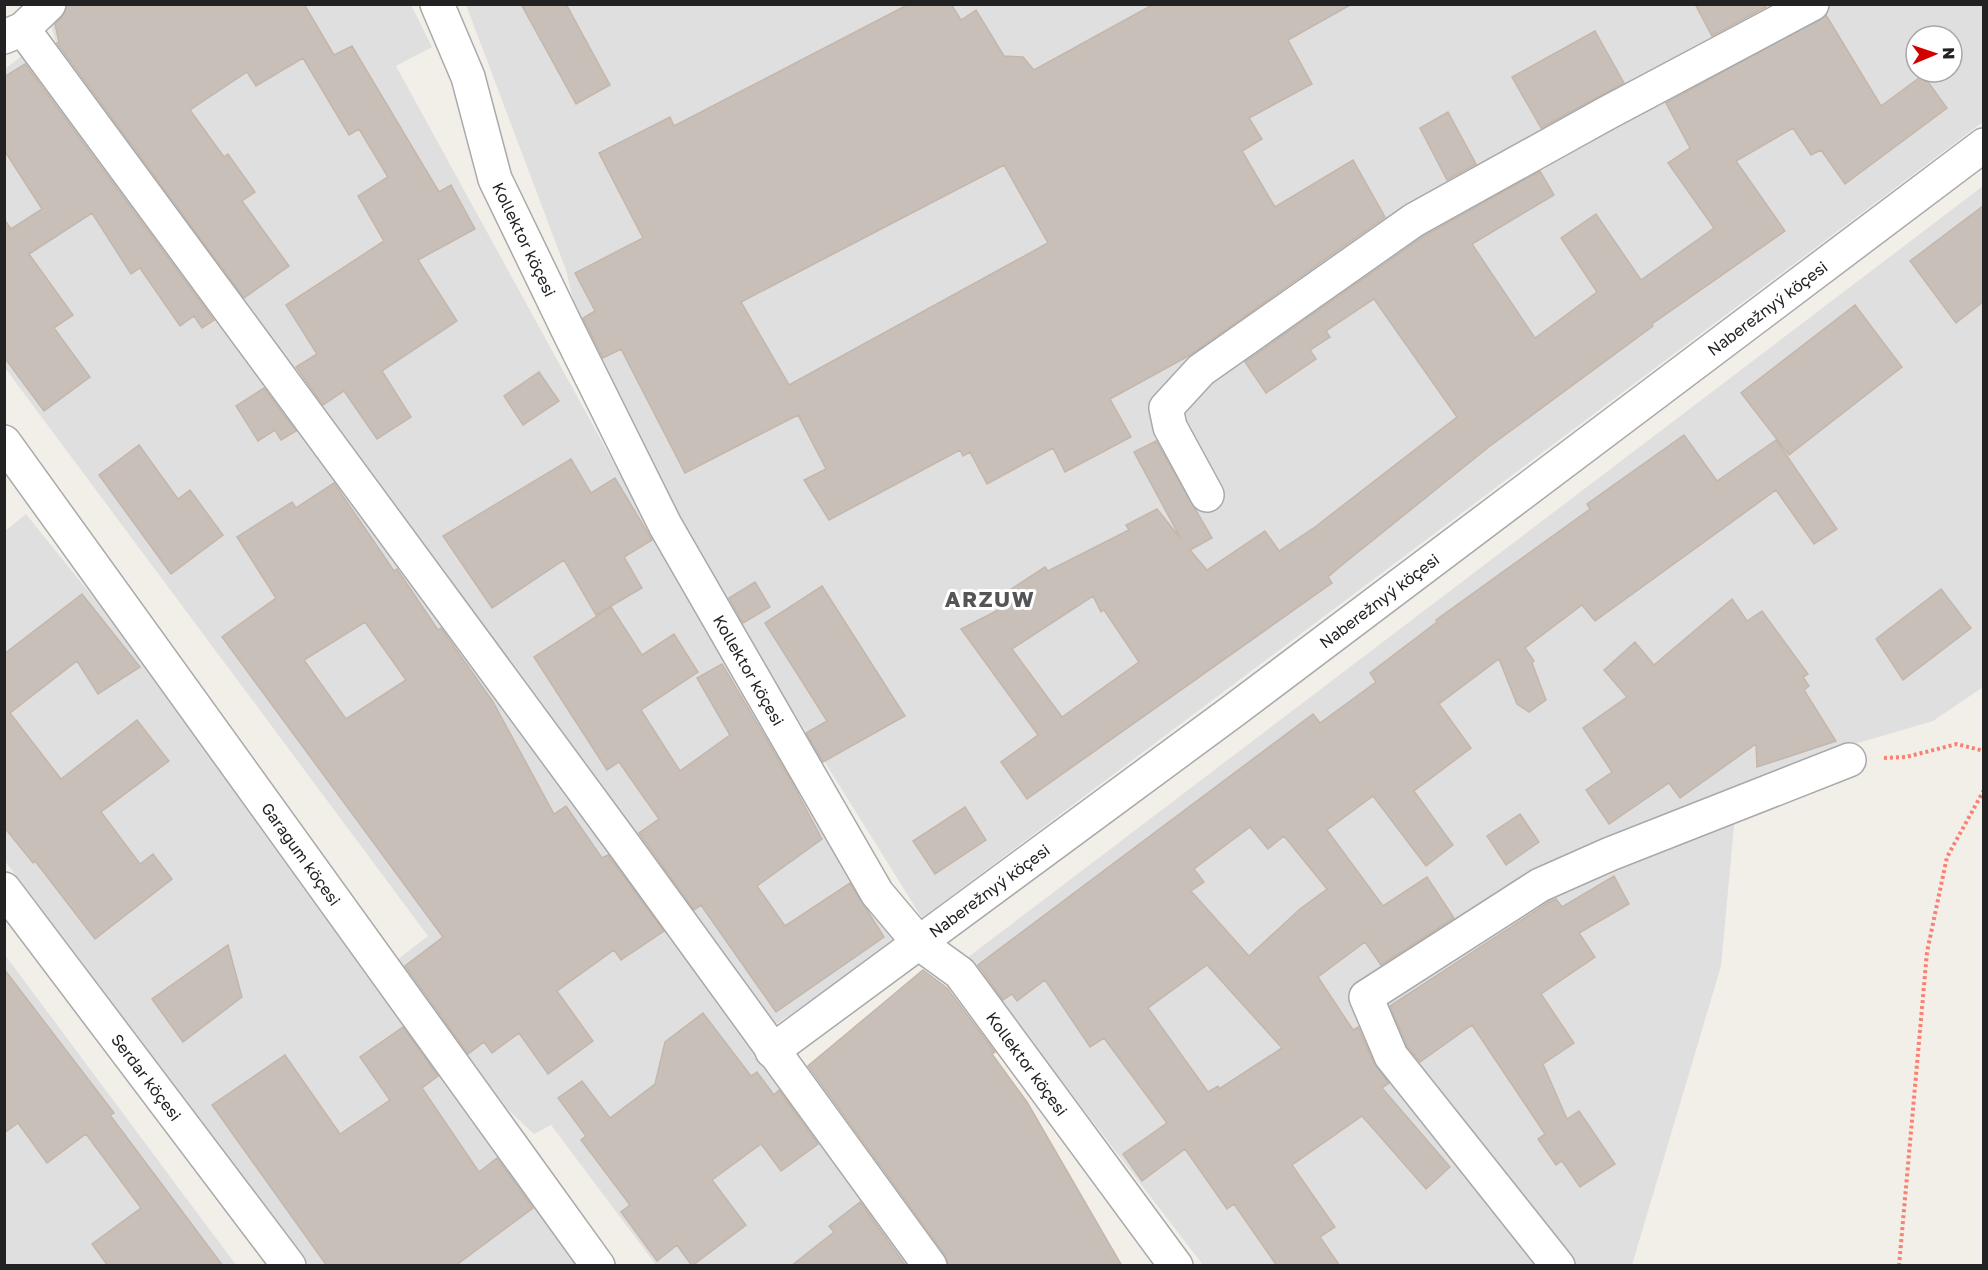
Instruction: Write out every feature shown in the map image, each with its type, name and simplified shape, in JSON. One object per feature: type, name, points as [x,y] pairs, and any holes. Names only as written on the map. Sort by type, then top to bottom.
[{"type":"street","points":[[49,4],[14,33],[624,845],[930,1266]]},
{"type":"street","name":"Kollektor köçesi","points":[[437,4],[468,77],[495,179],[665,525],[877,893],[920,944],[960,973],[1176,1266]]},
{"type":"street","points":[[1207,495],[1170,427],[1166,408],[1201,370],[1414,220],[1607,113],[1812,4]]},
{"type":"street","name":"Naberežnyý köçesi","points":[[772,1051],[920,944],[1983,145]]},
{"type":"street","name":"Garagum köçesi","points":[[4,442],[598,1266]]},
{"type":"street","points":[[1558,1266],[1391,1056],[1366,997],[1540,885],[1620,850],[1849,760]]},
{"type":"street","name":"Serdar köçesi","points":[[4,889],[289,1266]]},
{"type":"path","points":[[1849,760],[1906,757],[1957,744],[1983,751]]},
{"type":"path","points":[[1899,1266],[1927,952],[1947,857],[1983,790]]},
{"type":"shaded area","points":[[59,5],[411,5],[432,47],[396,66],[618,471],[829,833],[896,942],[769,1029],[59,53],[50,22]]},
{"type":"shaded area","points":[[466,5],[1983,5],[1983,122],[922,918],[683,535],[577,317],[566,270]]},
{"type":"shaded area","points":[[24,54],[58,87],[909,1265],[656,1265],[551,1125],[534,1134],[463,1068],[389,966],[428,936],[5,368],[5,69]]},
{"type":"shaded area","points":[[1983,186],[1983,687],[1933,721],[1858,743],[1737,794],[1721,966],[1632,1265],[1203,1265],[967,958]]},
{"type":"shaded area","points":[[26,514],[101,607],[588,1265],[309,1265],[5,861],[5,531]]},
{"type":"shaded area","points":[[5,955],[236,1265],[5,1265]]},
{"type":"building","points":[[67,4],[304,4],[334,55],[352,46],[439,192],[451,185],[475,229],[418,260],[457,321],[382,371],[411,417],[377,439],[344,391],[323,405],[296,367],[317,354],[286,305],[384,241],[358,196],[388,177],[359,129],[349,135],[303,58],[256,86],[247,72],[190,110],[224,157],[228,154],[255,192],[242,201],[289,266],[244,298],[57,43],[59,42],[55,24],[62,17]]},
{"type":"building","points":[[521,4],[566,4],[610,85],[576,104]]},
{"type":"building","points":[[909,4],[951,4],[961,20],[976,10],[1004,56],[1023,57],[1034,70],[1154,4],[1352,4],[1288,40],[1312,84],[1249,118],[1262,139],[1242,151],[1275,207],[1353,160],[1385,217],[1190,355],[1110,399],[1131,437],[1065,472],[1053,448],[987,484],[970,452],[963,456],[960,450],[829,520],[804,480],[826,469],[798,415],[685,473],[621,349],[603,358],[583,318],[595,311],[575,273],[643,238],[599,153],[670,117],[674,126]],"holes":[[[1004,165],[1048,243],[789,385],[741,302]]]},
{"type":"building","points":[[1695,4],[1764,4],[1766,7],[1712,36]]},
{"type":"building","points":[[1826,15],[1881,106],[1911,84],[1930,84],[1947,108],[1845,184],[1821,150],[1811,155],[1793,128],[1736,161],[1785,231],[1652,324],[1653,326],[1490,446],[1328,577],[1332,583],[1027,799],[1001,762],[1038,735],[961,629],[1012,603],[1005,593],[1045,567],[1048,571],[1129,530],[1126,525],[1157,509],[1181,539],[1134,452],[1156,441],[1212,538],[1190,550],[1207,570],[1265,531],[1279,551],[1315,527],[1457,417],[1374,299],[1326,331],[1330,337],[1310,350],[1316,359],[1266,393],[1245,362],[1424,236],[1540,171],[1554,195],[1472,244],[1535,338],[1597,292],[1561,238],[1596,214],[1641,280],[1714,228],[1668,163],[1690,148],[1666,103]],"holes":[[[1093,596],[1101,612],[1104,610],[1139,662],[1062,717],[1012,649]]]},
{"type":"building","points":[[1595,31],[1624,83],[1541,128],[1512,77]]},
{"type":"building","points":[[25,64],[214,320],[202,328],[194,316],[180,326],[140,268],[131,274],[92,213],[29,254],[73,315],[54,328],[90,377],[44,411],[4,357],[4,219],[11,229],[42,209],[4,150],[4,77]]},
{"type":"building","points":[[1448,112],[1476,164],[1447,180],[1420,128]]},
{"type":"building","points":[[1983,206],[1983,302],[1956,323],[1910,261]]},
{"type":"building","points":[[1855,305],[1902,367],[1789,455],[1741,393]]},
{"type":"building","points":[[539,372],[559,401],[523,425],[504,396]]},
{"type":"building","points":[[264,388],[296,431],[281,440],[275,430],[258,441],[236,406]]},
{"type":"building","points":[[1684,435],[1717,481],[1776,440],[1837,529],[1814,544],[1776,490],[1595,621],[1582,605],[1525,648],[1534,661],[1532,663],[1546,700],[1529,712],[1517,704],[1499,659],[1439,704],[1471,748],[1414,791],[1453,845],[1426,866],[1373,796],[1327,830],[1383,906],[1427,877],[1454,918],[1381,965],[1365,942],[1318,977],[1353,1030],[1358,1027],[1374,1063],[1389,1083],[1382,1088],[1450,1167],[1426,1189],[1362,1116],[1292,1165],[1335,1227],[1320,1237],[1340,1266],[1277,1266],[1234,1204],[1227,1209],[1185,1149],[1142,1181],[1123,1154],[1167,1123],[1104,1038],[1090,1047],[1045,980],[1017,1001],[1012,994],[1003,1000],[978,965],[1313,714],[1320,723],[1376,682],[1370,673],[1437,622],[1436,620],[1590,509],[1587,504]],"holes":[[[1250,827],[1268,849],[1284,836],[1327,889],[1300,909],[1249,956],[1191,891],[1204,882],[1194,869]],[[1207,965],[1282,1048],[1219,1089],[1218,1086],[1208,1092],[1148,1008]]]},
{"type":"building","points":[[139,445],[178,499],[190,490],[223,535],[171,574],[99,475]]},
{"type":"building","points":[[571,459],[591,493],[615,478],[652,540],[624,557],[642,588],[596,615],[564,560],[492,608],[443,536]]},
{"type":"building","points":[[334,483],[394,571],[397,569],[438,630],[441,628],[493,702],[554,814],[566,806],[602,858],[608,855],[664,931],[621,960],[614,950],[557,991],[593,1041],[548,1074],[519,1033],[492,1053],[484,1042],[468,1054],[405,966],[443,937],[222,637],[276,598],[237,537],[292,502],[296,508]],"holes":[[[365,622],[406,680],[346,719],[304,660]]]},
{"type":"building","points":[[755,582],[770,607],[743,623],[729,598]]},
{"type":"building","points":[[822,586],[905,716],[823,762],[806,733],[827,721],[765,623]]},
{"type":"building","points":[[1941,589],[1971,628],[1903,680],[1876,639]]},
{"type":"building","points":[[82,594],[140,667],[98,694],[77,661],[10,713],[61,779],[137,720],[169,761],[101,812],[140,864],[153,854],[172,879],[95,939],[35,861],[33,863],[4,827],[4,654]]},
{"type":"building","points":[[1732,599],[1747,621],[1762,611],[1808,674],[1803,677],[1809,686],[1804,690],[1836,741],[1757,767],[1756,744],[1680,798],[1669,783],[1609,824],[1586,790],[1612,772],[1583,728],[1627,697],[1604,670],[1635,642],[1654,665]]},
{"type":"building","points":[[611,607],[642,655],[674,634],[698,672],[641,710],[680,771],[730,735],[697,678],[722,664],[791,781],[822,839],[757,886],[785,926],[850,883],[884,937],[776,1012],[701,905],[694,910],[639,833],[659,819],[619,762],[607,770],[534,657]]},
{"type":"building","points":[[965,807],[986,840],[935,874],[913,841]]},
{"type":"building","points":[[1520,814],[1539,842],[1506,865],[1487,836]]},
{"type":"building","points":[[1614,876],[1629,904],[1579,933],[1595,957],[1541,994],[1574,1043],[1543,1064],[1567,1119],[1579,1111],[1615,1164],[1580,1187],[1562,1161],[1556,1165],[1538,1139],[1545,1134],[1472,1025],[1420,1062],[1407,1046],[1390,1006],[1549,902],[1556,899],[1562,907]]},
{"type":"building","points":[[228,945],[242,997],[183,1042],[152,999]]},
{"type":"building","points":[[4,969],[114,1113],[110,1115],[223,1266],[108,1266],[92,1244],[141,1208],[86,1134],[47,1163],[18,1123],[4,1133]]},
{"type":"building","points":[[923,970],[947,988],[995,1052],[992,1054],[1027,1102],[1122,1266],[948,1266],[945,1255],[808,1066]]},
{"type":"building","points":[[703,1013],[751,1076],[757,1072],[774,1095],[779,1090],[818,1144],[781,1171],[761,1144],[712,1180],[746,1225],[692,1266],[677,1245],[657,1261],[621,1212],[630,1205],[581,1140],[586,1136],[558,1098],[582,1081],[610,1118],[655,1084],[665,1042]]},
{"type":"building","points":[[403,1027],[438,1076],[422,1088],[479,1172],[497,1158],[533,1208],[455,1266],[327,1266],[212,1105],[285,1055],[340,1134],[390,1100],[360,1057]]},
{"type":"building","points":[[860,1202],[906,1266],[791,1266],[834,1232],[829,1226]]},
{"type":"district","name":"ARZUW","points":[[990,598]]}]
